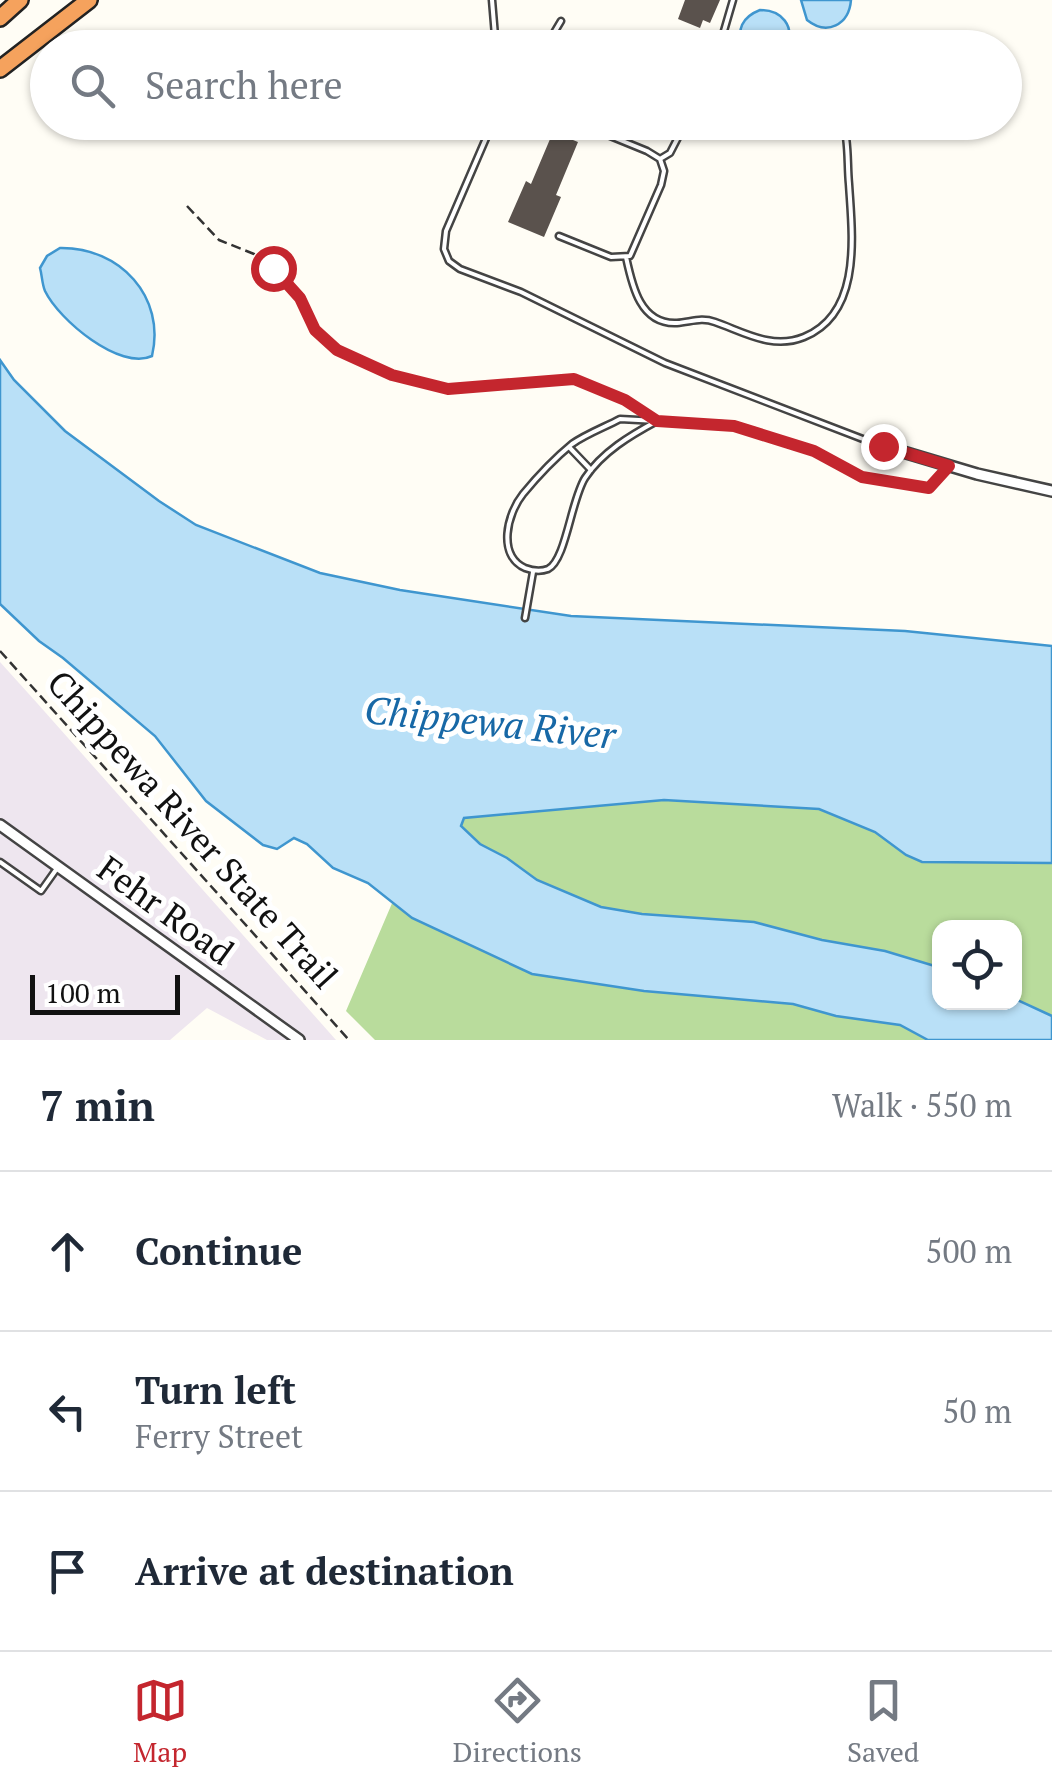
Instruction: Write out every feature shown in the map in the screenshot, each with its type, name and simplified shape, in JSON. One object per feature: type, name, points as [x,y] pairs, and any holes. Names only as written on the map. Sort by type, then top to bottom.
[{"type":"highway","points":[[0,18],[20,0]]},
{"type":"highway","points":[[50,30],[89,0]]},
{"type":"highway","points":[[0,69],[30,46]]},
{"type":"street","points":[[883,446],[1052,491]]},
{"type":"street","name":"Fehr Road","points":[[0,825],[300,1040]]},
{"type":"lane","points":[[492,0],[494,30]]},
{"type":"lane","points":[[724,30],[733,0]]},
{"type":"lane","points":[[556,30],[561,21]]},
{"type":"lane","points":[[485,140],[446,231],[444,249],[449,261],[758,401],[883,446]]},
{"type":"lane","points":[[560,236],[611,258],[626,257],[635,249],[664,172],[660,159],[621,140]]},
{"type":"lane","points":[[660,159],[676,140]]},
{"type":"lane","points":[[626,257],[632,287],[643,308],[661,321],[711,321],[766,341],[802,338],[817,329],[836,308],[850,268],[852,236],[845,140]]},
{"type":"lane","points":[[300,298],[315,330],[337,350],[392,375],[448,389],[574,379],[625,400],[657,421]]},
{"type":"lane","points":[[657,421],[619,444],[584,480],[568,519],[561,556],[550,568],[533,572],[518,564],[508,550],[508,525],[522,495],[569,448],[620,419],[657,421],[734,426],[814,451],[862,477],[884,482],[929,488],[949,466]]},
{"type":"lane","points":[[569,448],[592,470]]},
{"type":"lane","points":[[525,618],[533,572]]},
{"type":"lane","points":[[0,862],[41,891],[58,868]]},
{"type":"path","points":[[187,206],[220,240],[254,254],[273,268],[300,298]]},
{"type":"path","name":"Chippewa River State Trail","points":[[0,651],[349,1040]]},
{"type":"shaded area","points":[[0,662],[336,1040],[267,1040],[207,1008],[170,1040],[0,1040]]},
{"type":"green space","points":[[664,800],[819,809],[875,832],[905,855],[1052,863],[1052,1016],[1022,1002],[1022,920],[932,920],[932,965],[754,922],[601,907],[537,880],[480,844],[461,826],[463,818]]},
{"type":"green space","points":[[393,901],[412,918],[644,991],[793,1004],[836,1016],[900,1025],[928,1040],[375,1040],[346,1011]]},
{"type":"water","points":[[801,0],[851,0],[841,22],[822,27],[807,20]]},
{"type":"water","points":[[760,10],[775,13],[789,30],[741,30],[749,16]]},
{"type":"water","points":[[60,248],[102,256],[134,280],[152,314],[152,356],[139,359],[108,350],[63,316],[45,291],[40,268],[47,256]]},
{"type":"water","name":"Chippewa River","points":[[0,360],[14,380],[65,431],[159,501],[196,525],[320,573],[400,590],[571,616],[905,631],[1052,646],[1052,863],[922,862],[875,832],[819,809],[664,800],[464,818],[461,826],[480,844],[537,880],[601,907],[754,922],[932,965],[932,1010],[1022,1010],[1022,1002],[1052,1016],[1052,1040],[928,1040],[900,1025],[836,1016],[793,1004],[644,991],[532,974],[412,918],[368,883],[333,868],[307,844],[294,838],[277,849],[263,845],[206,801],[155,736],[0,604]]},
{"type":"building","points":[[685,0],[720,0],[710,23],[703,20],[700,28],[678,19]]},
{"type":"building","points":[[550,140],[578,142],[544,237],[508,222],[526,181],[531,184]]},
{"type":"route","points":[[273,268],[300,298],[315,330],[337,350],[392,375],[448,389],[574,379],[625,400],[657,421],[734,426],[770,435],[814,451],[862,477],[884,482],[929,488],[949,466],[883,446]]}]
